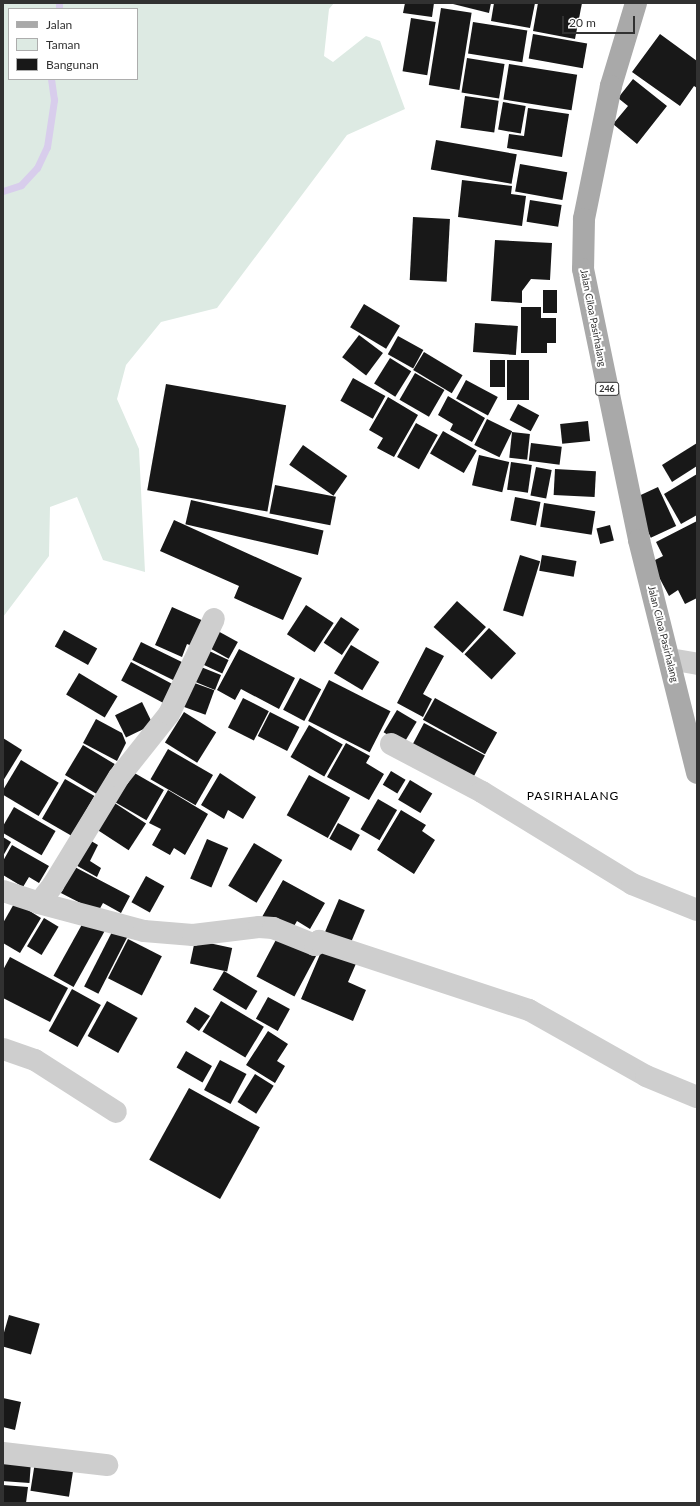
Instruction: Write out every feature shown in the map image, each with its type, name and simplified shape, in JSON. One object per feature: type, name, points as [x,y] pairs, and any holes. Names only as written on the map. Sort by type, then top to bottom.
[{"type":"main road","name":"Jalan Ciloa Pasirhalang","points":[[636,3],[611,86],[582,241],[587,295],[634,517],[697,773]]},
{"type":"street","points":[[39,903],[119,777],[169,714],[214,619]]},
{"type":"street","points":[[670,659],[697,664]]},
{"type":"street","points":[[390,744],[482,792],[632,884],[697,910]]},
{"type":"street","points":[[3,891],[39,903],[144,931],[192,935],[259,927],[273,928],[315,945],[319,941],[529,1010],[646,1076],[697,1097]]},
{"type":"street","points":[[3,1049],[35,1060],[116,1112]]},
{"type":"street","points":[[3,1453],[107,1465]]},
{"type":"green space","points":[[3,3],[334,3],[329,9],[324,56],[333,62],[366,36],[380,41],[405,109],[347,135],[217,308],[161,322],[126,365],[117,399],[139,449],[145,572],[103,560],[77,497],[50,507],[49,556],[3,617]]},
{"type":"building","points":[[405,3],[434,3],[432,17],[403,13]]},
{"type":"building","points":[[449,3],[491,3],[489,13]]},
{"type":"building","points":[[494,3],[535,3],[530,28],[491,21]]},
{"type":"building","points":[[538,3],[582,3],[575,39],[533,31]]},
{"type":"building","points":[[441,8],[472,13],[459,90],[429,85]]},
{"type":"building","points":[[411,18],[436,22],[427,75],[403,71]]},
{"type":"building","points":[[473,22],[527,31],[522,62],[468,54]]},
{"type":"building","points":[[533,34],[587,44],[583,68],[529,59]]},
{"type":"building","points":[[660,34],[697,61],[697,88],[694,86],[680,106],[632,72]]},
{"type":"building","points":[[467,58],[505,64],[499,99],[462,93]]},
{"type":"building","points":[[509,64],[577,75],[572,110],[503,100]]},
{"type":"building","points":[[633,79],[667,106],[637,144],[613,124],[628,106],[618,98]]},
{"type":"building","points":[[465,96],[499,101],[494,132],[461,128]]},
{"type":"building","points":[[503,102],[526,106],[521,134],[498,130]]},
{"type":"building","points":[[528,108],[569,114],[562,157],[507,148],[509,134],[524,136]]},
{"type":"building","points":[[436,140],[517,154],[512,184],[431,170]]},
{"type":"building","points":[[520,164],[567,172],[562,200],[515,192]]},
{"type":"building","points":[[462,180],[512,186],[511,194],[526,196],[522,226],[458,217]]},
{"type":"building","points":[[530,200],[562,205],[558,227],[527,222]]},
{"type":"building","points":[[413,217],[450,219],[447,282],[410,280]]},
{"type":"building","points":[[495,240],[552,243],[550,280],[531,279],[522,291],[522,303],[491,301]]},
{"type":"building","points":[[543,290],[557,290],[557,313],[543,313]]},
{"type":"building","points":[[364,304],[400,326],[386,349],[350,327]]},
{"type":"building","points":[[521,307],[541,307],[541,318],[556,318],[556,343],[547,343],[547,353],[521,353]]},
{"type":"building","points":[[475,323],[518,326],[516,355],[473,352]]},
{"type":"building","points":[[359,335],[383,353],[366,375],[342,357]]},
{"type":"building","points":[[398,336],[423,350],[413,368],[388,354]]},
{"type":"building","points":[[424,352],[463,375],[452,393],[413,370]]},
{"type":"building","points":[[390,358],[411,371],[395,397],[374,383]]},
{"type":"building","points":[[490,360],[505,360],[505,387],[490,387]]},
{"type":"building","points":[[507,360],[529,360],[529,400],[507,400]]},
{"type":"building","points":[[415,373],[444,390],[429,417],[400,400]]},
{"type":"building","points":[[353,378],[385,396],[373,419],[340,401]]},
{"type":"building","points":[[466,380],[498,397],[488,415],[456,399]]},
{"type":"building","points":[[166,384],[286,405],[267,512],[147,490]]},
{"type":"building","points":[[448,396],[485,418],[472,442],[450,430],[453,424],[438,415]]},
{"type":"building","points":[[388,397],[418,415],[394,457],[377,448],[383,438],[369,430]]},
{"type":"building","points":[[518,404],[539,415],[531,431],[510,420]]},
{"type":"building","points":[[487,419],[512,431],[499,457],[474,445]]},
{"type":"building","points":[[588,421],[590,441],[562,444],[560,424]]},
{"type":"building","points":[[416,423],[438,435],[419,469],[397,457]]},
{"type":"building","points":[[443,431],[477,450],[464,473],[430,454]]},
{"type":"building","points":[[512,432],[530,434],[527,460],[509,458]]},
{"type":"building","points":[[531,443],[562,447],[560,465],[529,461]]},
{"type":"building","points":[[697,443],[697,466],[672,482],[662,465]]},
{"type":"building","points":[[303,445],[347,476],[333,496],[289,465]]},
{"type":"building","points":[[479,455],[509,462],[502,492],[472,485]]},
{"type":"building","points":[[511,462],[532,465],[528,493],[507,490]]},
{"type":"building","points":[[536,467],[552,470],[546,499],[530,495]]},
{"type":"building","points":[[555,469],[596,471],[595,497],[554,495]]},
{"type":"building","points":[[697,474],[697,515],[681,524],[664,494]]},
{"type":"building","points":[[275,485],[336,497],[330,525],[269,513]]},
{"type":"building","points":[[658,487],[676,526],[651,538],[633,499]]},
{"type":"building","points":[[515,497],[541,502],[536,526],[510,521]]},
{"type":"building","points":[[191,500],[324,531],[318,555],[185,524]]},
{"type":"building","points":[[544,503],[595,511],[592,535],[540,527]]},
{"type":"building","points":[[174,520],[302,578],[283,620],[234,598],[239,586],[160,551]]},
{"type":"building","points":[[697,521],[697,598],[685,604],[678,590],[669,596],[651,562],[663,556],[656,542]]},
{"type":"building","points":[[610,525],[614,541],[600,544],[596,528]]},
{"type":"building","points":[[520,555],[540,561],[523,617],[503,610]]},
{"type":"building","points":[[542,555],[576,561],[574,577],[539,571]]},
{"type":"building","points":[[457,601],[486,627],[463,653],[434,627]]},
{"type":"building","points":[[306,605],[334,623],[315,652],[287,634]]},
{"type":"building","points":[[172,607],[206,622],[195,647],[187,644],[182,657],[155,645]]},
{"type":"building","points":[[341,617],[359,629],[342,655],[324,643]]},
{"type":"building","points":[[489,628],[516,653],[492,680],[464,654]]},
{"type":"building","points":[[64,630],[97,648],[88,665],[55,647]]},
{"type":"building","points":[[216,630],[238,642],[229,659],[207,647]]},
{"type":"building","points":[[141,642],[186,664],[177,682],[132,660]]},
{"type":"building","points":[[351,645],[379,662],[362,690],[334,673]]},
{"type":"building","points":[[426,647],[444,656],[423,694],[432,699],[423,717],[397,703]]},
{"type":"building","points":[[205,649],[229,660],[222,674],[199,663]]},
{"type":"building","points":[[239,649],[295,678],[279,709],[241,689],[235,700],[217,690]]},
{"type":"building","points":[[131,662],[175,685],[165,704],[121,681]]},
{"type":"building","points":[[196,665],[221,675],[215,690],[190,680]]},
{"type":"building","points":[[79,673],[118,696],[105,718],[66,694]]},
{"type":"building","points":[[300,678],[321,689],[304,721],[283,710]]},
{"type":"building","points":[[329,680],[390,711],[370,752],[308,721]]},
{"type":"building","points":[[189,681],[214,690],[205,715],[180,705]]},
{"type":"building","points":[[243,698],[269,711],[254,741],[228,727]]},
{"type":"building","points":[[435,698],[497,732],[485,754],[423,720]]},
{"type":"building","points":[[142,702],[153,724],[126,738],[115,715]]},
{"type":"building","points":[[397,710],[417,722],[403,744],[384,732]]},
{"type":"building","points":[[184,712],[216,732],[197,763],[165,743]]},
{"type":"building","points":[[270,712],[299,727],[287,751],[258,736]]},
{"type":"building","points":[[96,719],[122,733],[126,743],[117,761],[83,743]]},
{"type":"building","points":[[424,723],[485,755],[471,782],[410,749]]},
{"type":"building","points":[[309,725],[343,744],[324,777],[290,757]]},
{"type":"building","points":[[3,738],[22,750],[3,781]]},
{"type":"building","points":[[346,743],[370,756],[366,763],[384,774],[369,800],[327,777]]},
{"type":"building","points":[[83,745],[115,764],[97,794],[65,775]]},
{"type":"building","points":[[168,749],[213,775],[196,805],[150,779]]},
{"type":"building","points":[[21,760],[59,783],[39,816],[3,795],[3,790]]},
{"type":"building","points":[[131,771],[164,790],[146,820],[114,801]]},
{"type":"building","points":[[391,771],[406,780],[397,793],[383,785]]},
{"type":"building","points":[[220,773],[256,797],[243,819],[228,810],[224,819],[201,805]]},
{"type":"building","points":[[309,775],[350,798],[328,838],[287,815]]},
{"type":"building","points":[[65,779],[94,796],[71,836],[42,819]]},
{"type":"building","points":[[410,780],[432,793],[420,813],[398,800]]},
{"type":"building","points":[[168,790],[208,814],[185,855],[174,848],[170,855],[152,845],[161,829],[149,823]]},
{"type":"building","points":[[378,799],[397,810],[380,840],[360,829]]},
{"type":"building","points":[[110,800],[146,823],[129,850],[93,827]]},
{"type":"building","points":[[14,807],[56,831],[42,855],[3,833],[3,826]]},
{"type":"building","points":[[401,810],[426,825],[422,831],[435,840],[414,874],[377,850]]},
{"type":"building","points":[[338,823],[360,835],[351,851],[329,839]]},
{"type":"building","points":[[3,837],[11,842],[3,856]]},
{"type":"building","points":[[86,838],[98,845],[90,861],[101,868],[97,877],[72,863]]},
{"type":"building","points":[[207,839],[228,848],[211,888],[190,879]]},
{"type":"building","points":[[254,843],[282,860],[257,903],[228,886]]},
{"type":"building","points":[[12,845],[49,866],[39,883],[29,877],[23,887],[3,875],[3,861]]},
{"type":"building","points":[[71,865],[130,896],[121,913],[103,903],[98,912],[57,891]]},
{"type":"building","points":[[146,876],[164,886],[150,912],[131,902]]},
{"type":"building","points":[[283,880],[325,903],[310,929],[297,921],[290,933],[262,917]]},
{"type":"building","points":[[339,899],[365,910],[349,947],[323,936]]},
{"type":"building","points":[[15,902],[41,918],[20,953],[3,943],[3,923]]},
{"type":"building","points":[[44,918],[59,927],[42,955],[27,946]]},
{"type":"building","points":[[85,919],[105,930],[74,987],[53,976]]},
{"type":"building","points":[[115,926],[129,933],[98,994],[84,987]]},
{"type":"building","points":[[279,934],[317,954],[294,997],[256,976]]},
{"type":"building","points":[[128,939],[162,956],[142,995],[108,978]]},
{"type":"building","points":[[195,940],[232,948],[227,971],[190,963]]},
{"type":"building","points":[[324,945],[358,959],[348,982],[366,990],[353,1021],[301,999]]},
{"type":"building","points":[[10,957],[68,988],[50,1022],[3,998],[3,970]]},
{"type":"building","points":[[224,971],[257,991],[246,1010],[213,990]]},
{"type":"building","points":[[72,989],[101,1005],[78,1047],[49,1031]]},
{"type":"building","points":[[268,997],[290,1009],[278,1031],[256,1019]]},
{"type":"building","points":[[107,1001],[138,1018],[118,1053],[88,1036]]},
{"type":"building","points":[[221,1001],[264,1027],[245,1058],[202,1032]]},
{"type":"building","points":[[195,1007],[210,1016],[199,1031],[186,1022]]},
{"type":"building","points":[[268,1031],[288,1044],[277,1061],[285,1066],[275,1083],[246,1065]]},
{"type":"building","points":[[186,1051],[212,1066],[202,1082],[176,1067]]},
{"type":"building","points":[[220,1060],[246,1074],[231,1104],[204,1090]]},
{"type":"building","points":[[255,1074],[274,1086],[256,1114],[238,1102]]},
{"type":"building","points":[[189,1088],[260,1127],[220,1199],[149,1160]]},
{"type":"building","points":[[9,1315],[40,1324],[31,1355],[3,1347],[3,1336]]},
{"type":"building","points":[[3,1398],[21,1402],[15,1430],[3,1427]]},
{"type":"building","points":[[3,1460],[31,1462],[29,1483],[3,1481]]},
{"type":"building","points":[[35,1462],[74,1468],[69,1497],[30,1491]]},
{"type":"building","points":[[3,1485],[28,1487],[26,1503],[3,1503]]},
{"type":"waterway","points":[[59,3],[59,8]]},
{"type":"waterway","points":[[3,191],[21,185],[37,168],[47,147],[54,100],[51,80]]},
{"type":"district","name":"PASIRHALANG","points":[[573,796]]}]
